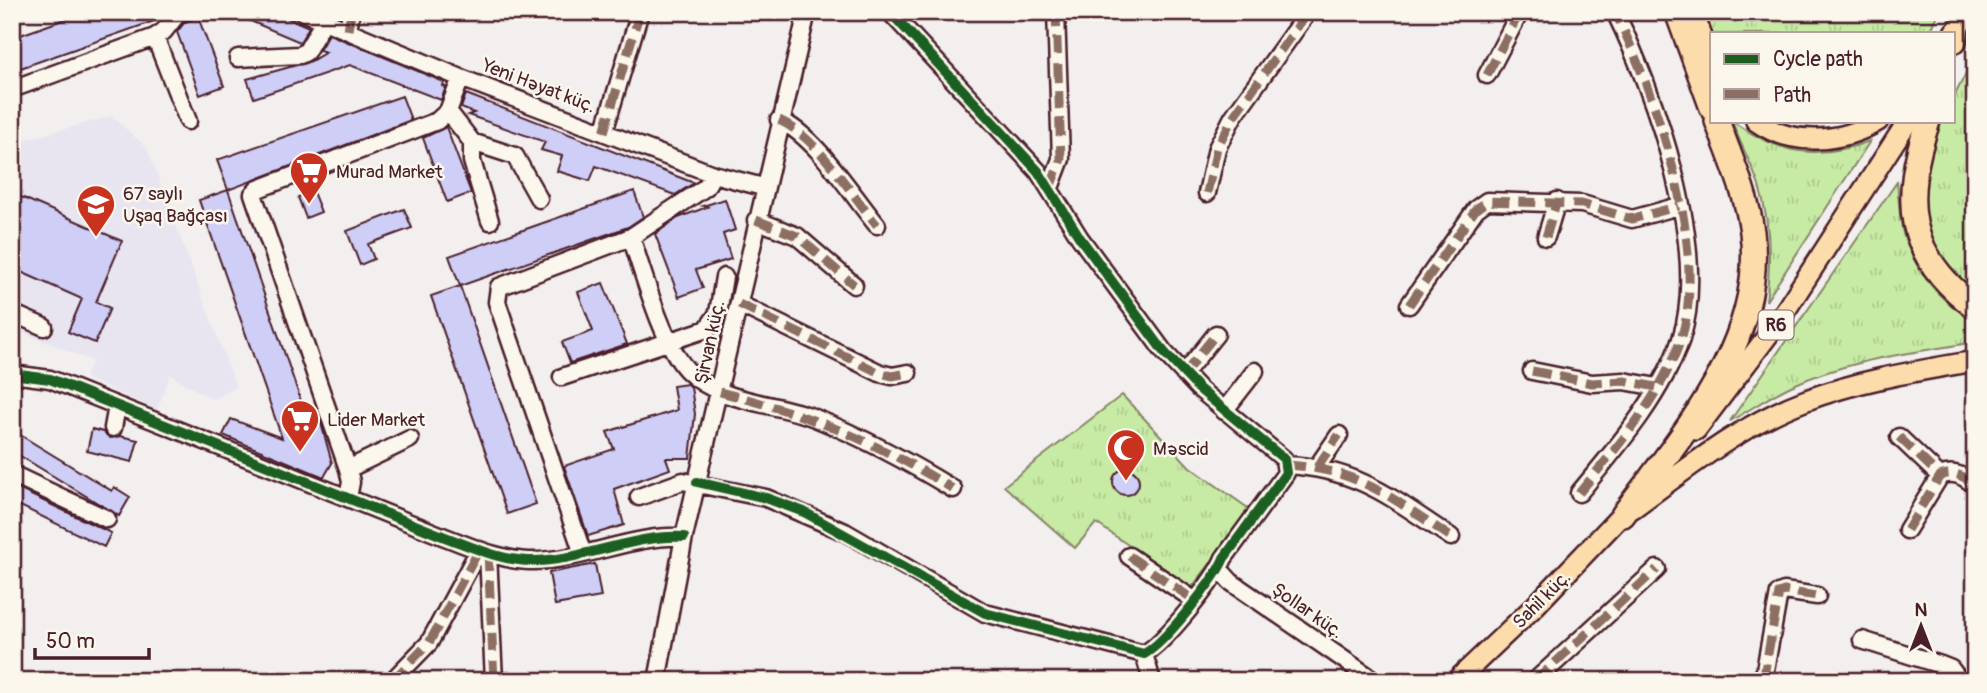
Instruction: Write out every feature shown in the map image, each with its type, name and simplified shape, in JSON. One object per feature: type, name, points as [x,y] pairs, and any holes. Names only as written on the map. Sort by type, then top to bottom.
[{"type":"highway","points":[[1677,12],[1710,103]]},
{"type":"highway","points":[[1623,515],[1713,387],[1741,330],[1751,298],[1752,233],[1746,201],[1717,122]]},
{"type":"highway","points":[[1928,122],[1915,160],[1912,219],[1931,265],[1952,290],[1975,307]]},
{"type":"main road","points":[[1693,12],[1710,59]]},
{"type":"main road","points":[[1758,122],[1784,135],[1806,139],[1836,138],[1861,132],[1876,122]]},
{"type":"main road","name":"R6","points":[[1623,515],[1694,433],[1778,322],[1907,122]]},
{"type":"main road","points":[[1623,515],[1723,442],[1802,401],[1855,383],[1975,360]]},
{"type":"main road","name":"Sahil küç.","points":[[1456,681],[1623,515]]},
{"type":"street","points":[[12,89],[155,37],[164,31],[179,12]]},
{"type":"street","name":"Yeni Həyat küç.","points":[[303,12],[461,78],[713,174],[763,187]]},
{"type":"street","points":[[348,30],[351,12]]},
{"type":"street","points":[[604,132],[640,12]]},
{"type":"street","name":"Şirvan küç.","points":[[657,681],[684,537],[720,392],[763,187],[807,12]]},
{"type":"street","points":[[890,12],[1051,188],[1080,238],[1184,374],[1224,411],[1273,449],[1287,465],[1317,467],[1351,476],[1374,486],[1451,537]]},
{"type":"street","points":[[1051,188],[1061,159],[1056,12]]},
{"type":"street","points":[[1207,193],[1217,148],[1233,117],[1308,12]]},
{"type":"street","points":[[1487,75],[1520,12]]},
{"type":"street","points":[[1579,493],[1634,424],[1657,387],[1680,342],[1685,325],[1688,275],[1679,206],[1653,103],[1615,12]]},
{"type":"street","points":[[238,58],[300,55],[306,52],[324,21]]},
{"type":"street","points":[[155,37],[188,121]]},
{"type":"street","points":[[348,498],[351,482],[348,469],[253,194],[258,189],[437,121],[448,111],[461,78]]},
{"type":"street","points":[[448,111],[472,142],[515,156],[539,199]]},
{"type":"street","points":[[779,120],[793,126],[810,143],[877,225]]},
{"type":"street","points":[[472,142],[472,161],[490,221]]},
{"type":"street","points":[[583,554],[496,293],[499,287],[631,237],[706,187],[713,174]]},
{"type":"street","points":[[1409,305],[1476,209],[1487,201],[1557,201],[1582,204],[1632,219],[1679,206]]},
{"type":"street","points":[[1546,237],[1557,201]]},
{"type":"street","points":[[756,220],[797,236],[853,285]]},
{"type":"street","points":[[631,237],[670,341],[685,368],[707,387],[813,418],[898,455],[953,489]]},
{"type":"street","points":[[562,377],[707,329],[714,323],[724,277]]},
{"type":"street","points":[[739,304],[880,373],[892,376],[908,373]]},
{"type":"street","points":[[12,313],[44,327]]},
{"type":"street","points":[[1184,374],[1216,334]]},
{"type":"street","points":[[1224,411],[1255,371]]},
{"type":"street","points":[[1532,371],[1592,383],[1624,381],[1657,387]]},
{"type":"street","points":[[12,374],[50,379],[484,551],[528,561],[583,554],[653,537],[684,537]]},
{"type":"street","points":[[113,428],[117,406]]},
{"type":"street","points":[[1317,467],[1339,435]]},
{"type":"street","points":[[1899,437],[1940,476]]},
{"type":"street","points":[[348,469],[410,439]]},
{"type":"street","points":[[639,498],[683,481],[766,498],[804,512],[985,612],[1021,624],[1144,654],[1156,648],[1206,583],[1221,571],[1224,558],[1282,480],[1287,465]]},
{"type":"street","points":[[1907,530],[1940,476],[1948,472],[1960,475],[1975,485]]},
{"type":"street","points":[[12,474],[107,519]]},
{"type":"street","points":[[392,681],[429,643],[484,551]]},
{"type":"street","points":[[484,551],[494,681]]},
{"type":"street","points":[[1129,555],[1194,600]]},
{"type":"street","points":[[1535,681],[1657,569]]},
{"type":"street","name":"Şollar küç.","points":[[1221,571],[1231,582],[1375,681]]},
{"type":"street","points":[[1763,681],[1779,593],[1784,591],[1817,596]]},
{"type":"street","points":[[1862,640],[1951,669],[1960,681]]},
{"type":"street","points":[[1144,654],[1152,681]]},
{"type":"street","points":[[1966,681],[1975,673]]},
{"type":"shaded area","name":"67 saylı Uşaq Bağçası","points":[[112,116],[147,148],[236,387],[213,400],[170,375],[157,410],[85,378],[92,361],[12,328],[12,143]]},
{"type":"green space","points":[[1704,12],[1939,12],[1930,32],[1711,32]]},
{"type":"green space","points":[[1975,55],[1975,293],[1956,277],[1937,250],[1930,232],[1924,194],[1925,176],[1934,139],[1942,122],[1955,122],[1955,95]]},
{"type":"green space","points":[[1732,122],[1766,141],[1798,151],[1832,151],[1870,141],[1766,301],[1769,257],[1766,215],[1756,178]]},
{"type":"green space","points":[[1897,182],[1901,224],[1909,250],[1931,286],[1951,305],[1975,319],[1975,342],[1836,369],[1791,386],[1730,421]]},
{"type":"green space","points":[[1122,395],[1190,467],[1252,511],[1191,588],[1096,523],[1075,548],[1004,486]]},
{"type":"building","points":[[85,12],[165,12],[160,19],[12,71],[12,38]]},
{"type":"building","points":[[229,12],[274,12],[309,27],[300,42]]},
{"type":"building","points":[[198,17],[224,86],[200,95],[177,32],[185,22]]},
{"type":"building","points":[[329,34],[444,82],[443,86],[446,87],[441,100],[350,65],[254,98],[247,79],[311,61],[326,52],[319,50]]},
{"type":"building","points":[[466,94],[694,183],[675,195],[596,166],[590,181],[557,171],[562,156],[541,150],[545,142],[468,115],[474,113],[461,108]]},
{"type":"building","points":[[402,96],[411,120],[228,190],[217,160]]},
{"type":"building","points":[[446,127],[471,193],[447,202],[423,138]]},
{"type":"building","points":[[228,190],[310,427],[321,423],[332,463],[324,477],[223,435],[231,419],[282,438],[199,200]]},
{"type":"building","points":[[634,191],[643,217],[628,227],[460,286],[449,256]]},
{"type":"building","name":"Murad Market","points":[[313,192],[321,212],[306,218],[298,197]]},
{"type":"building","points":[[12,193],[122,241],[96,302],[110,308],[95,343],[68,332],[82,299],[12,268]]},
{"type":"building","points":[[725,199],[735,230],[723,234],[731,259],[696,270],[703,288],[679,297],[655,234],[678,218]]},
{"type":"building","points":[[404,209],[412,228],[368,244],[374,259],[360,265],[347,231]]},
{"type":"building","points":[[603,283],[627,344],[570,363],[562,342],[593,331],[578,292]]},
{"type":"building","points":[[460,286],[536,504],[507,514],[431,296]]},
{"type":"building","points":[[687,384],[691,387],[695,414],[690,458],[666,458],[670,469],[614,489],[624,525],[588,536],[564,466],[614,449],[607,432],[677,410],[673,386]]},
{"type":"building","points":[[92,429],[103,432],[110,438],[120,436],[138,440],[132,462],[87,451]]},
{"type":"building","points":[[12,430],[112,491],[114,487],[130,497],[119,516],[12,451]]},
{"type":"building","points":[[1126,469],[1135,473],[1139,482],[1135,491],[1126,495],[1117,491],[1113,482],[1117,473]]},
{"type":"building","points":[[12,486],[111,533],[104,547],[12,502]]},
{"type":"building","points":[[595,564],[601,597],[555,605],[549,573]]},
{"type":"marked path","points":[[348,30],[351,12]]},
{"type":"marked path","points":[[604,132],[640,12]]},
{"type":"marked path","points":[[1050,188],[1061,159],[1056,12]]},
{"type":"marked path","points":[[1207,193],[1217,148],[1233,117],[1308,12]]},
{"type":"marked path","points":[[1487,75],[1520,12]]},
{"type":"marked path","points":[[1579,493],[1637,420],[1662,381],[1681,339],[1688,303],[1689,262],[1674,172],[1646,85],[1615,12]]},
{"type":"marked path","points":[[779,120],[793,128],[819,152],[877,225]]},
{"type":"marked path","points":[[1409,305],[1476,209],[1487,201],[1582,204],[1632,219],[1679,206]]},
{"type":"marked path","points":[[1546,237],[1557,201]]},
{"type":"marked path","points":[[756,220],[797,236],[854,285]]},
{"type":"marked path","points":[[739,304],[880,373],[892,376],[908,373]]},
{"type":"marked path","points":[[1184,374],[1216,334]]},
{"type":"marked path","points":[[1532,371],[1592,383],[1624,381],[1657,387]]},
{"type":"marked path","points":[[720,392],[784,410],[841,431],[896,456],[953,489]]},
{"type":"marked path","points":[[1317,467],[1339,435]]},
{"type":"marked path","points":[[1899,437],[1940,476]]},
{"type":"marked path","points":[[1287,465],[1335,473],[1374,488],[1451,537]]},
{"type":"marked path","points":[[1907,530],[1940,476],[1958,475],[1975,485]]},
{"type":"marked path","points":[[392,681],[429,643],[479,550]]},
{"type":"marked path","points":[[488,553],[494,681]]},
{"type":"marked path","points":[[1129,556],[1194,600]]},
{"type":"marked path","points":[[1535,681],[1657,569]]},
{"type":"marked path","points":[[1763,681],[1779,593],[1784,591],[1817,596]]},
{"type":"marked path","points":[[1966,681],[1975,673]]},
{"type":"cycle path","points":[[697,482],[766,498],[804,512],[985,613],[1144,654],[1153,648],[1189,609],[1286,473],[1284,459],[1198,388],[1164,352],[1080,238],[1038,171],[890,12]]},
{"type":"cycle path","points":[[12,374],[50,379],[445,537],[507,558],[549,560],[645,540],[684,537]]},
{"type":"place","name":"Murad Market","points":[[309,205]]},
{"type":"place","name":"67 saylı Uşaq Bağçası","points":[[96,238]]},
{"type":"place","name":"Lider Market","points":[[300,453]]},
{"type":"place","name":"Məscid","points":[[1126,482]]}]
